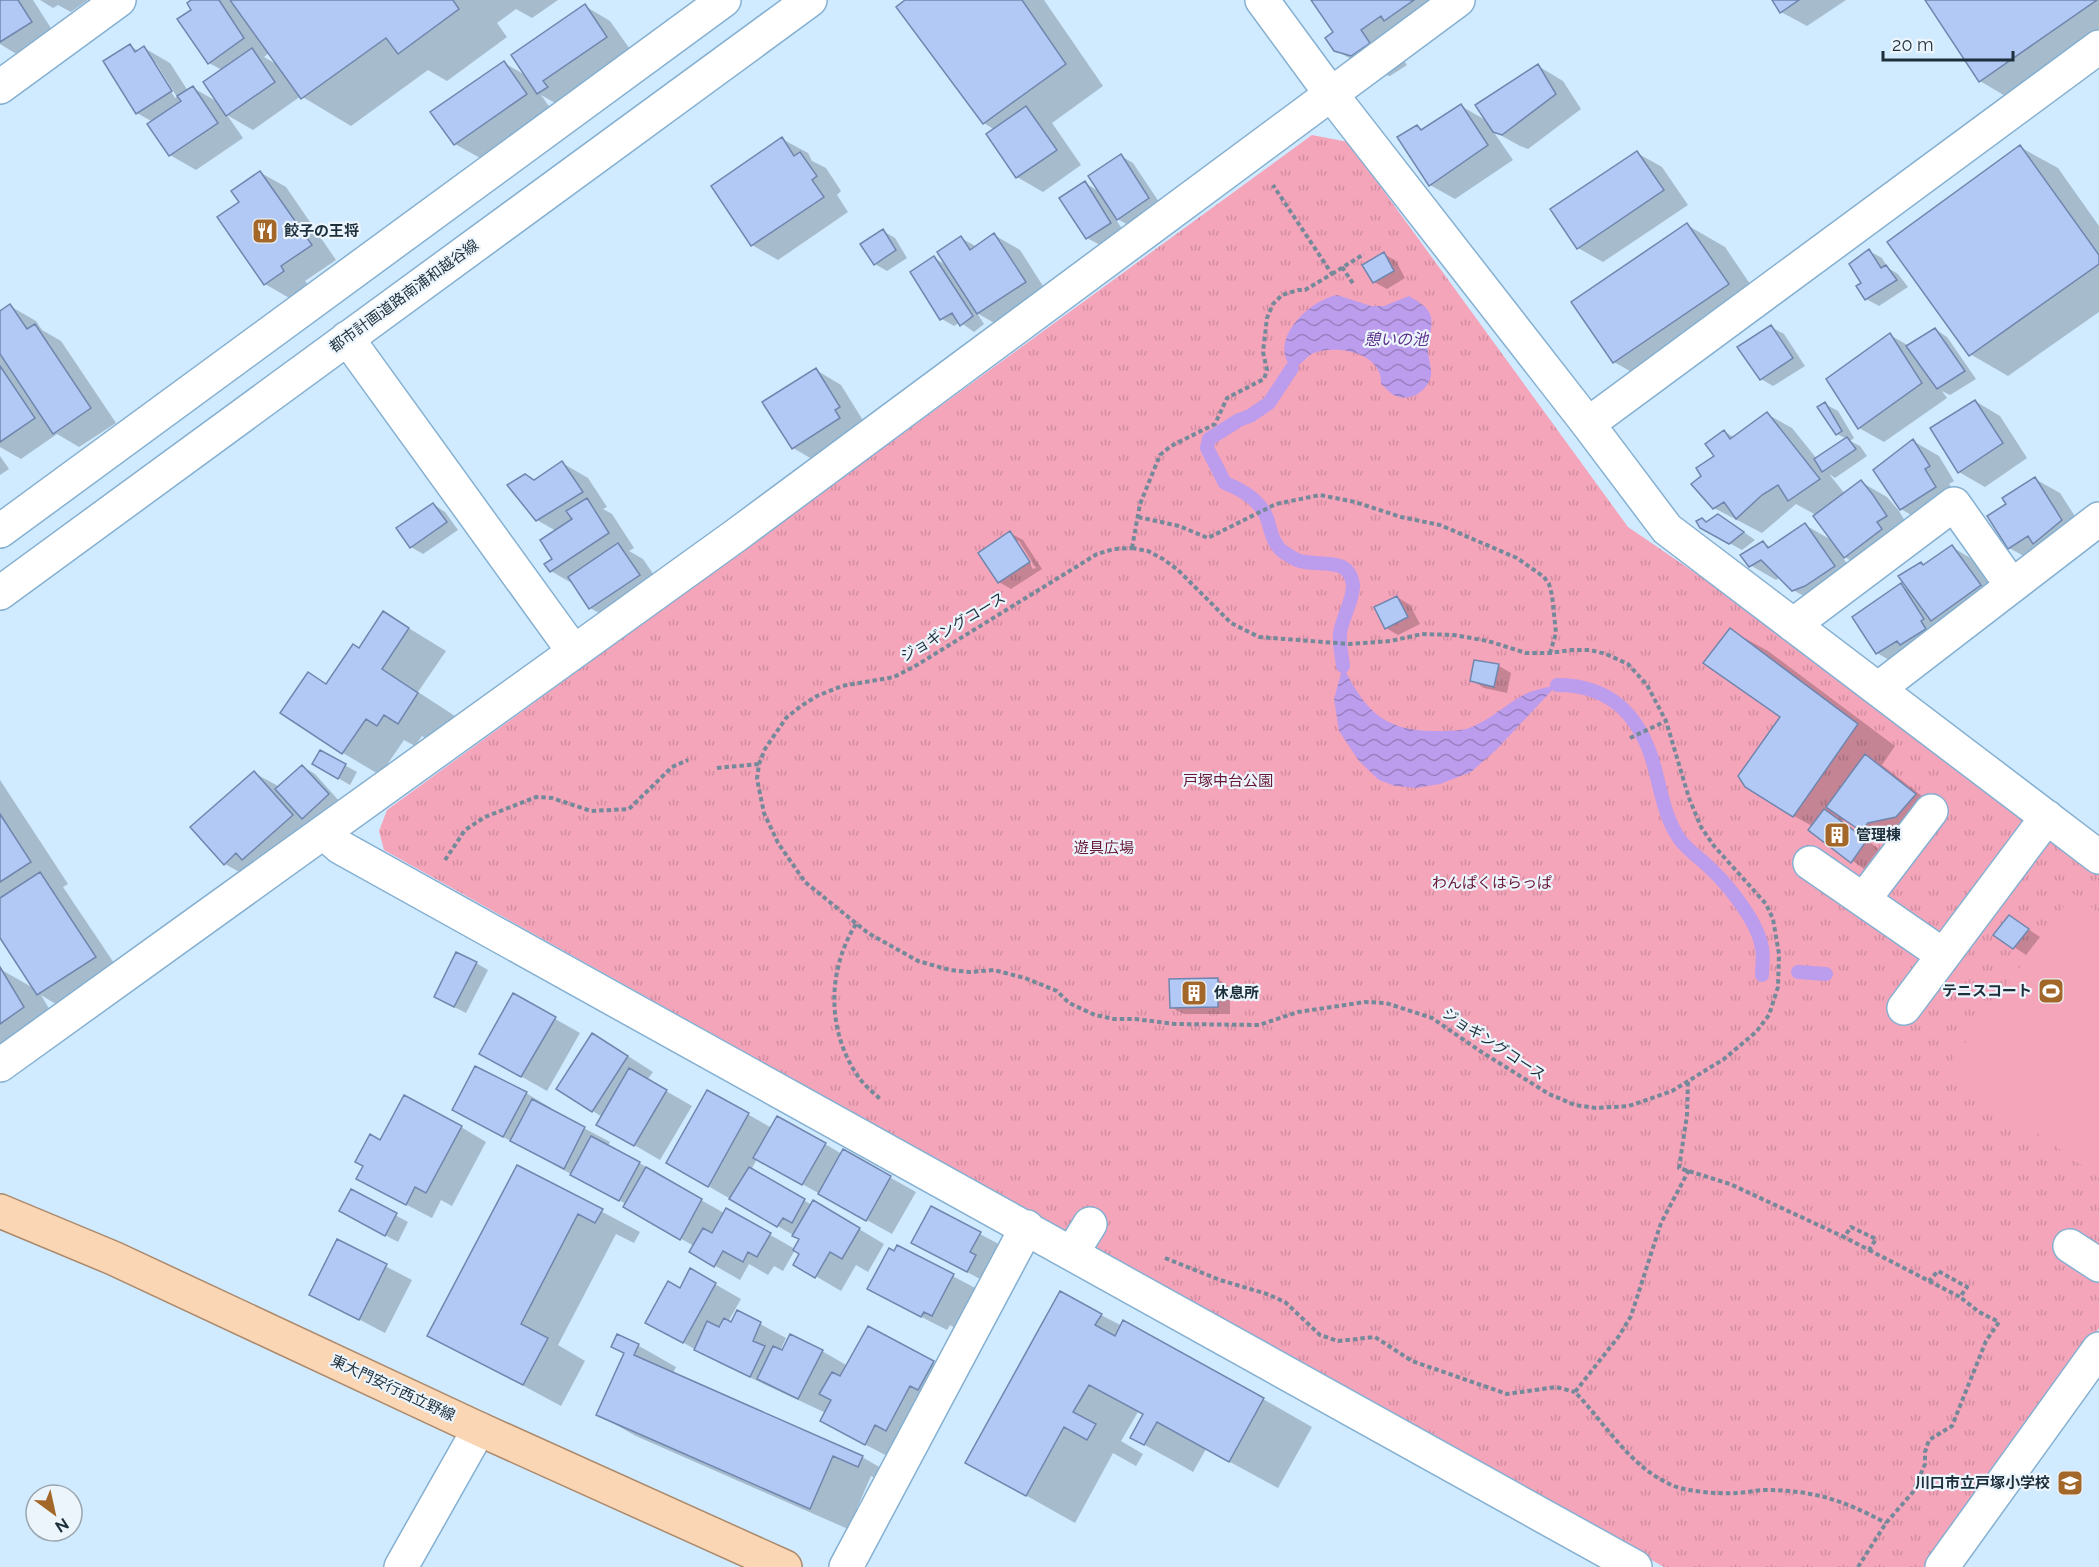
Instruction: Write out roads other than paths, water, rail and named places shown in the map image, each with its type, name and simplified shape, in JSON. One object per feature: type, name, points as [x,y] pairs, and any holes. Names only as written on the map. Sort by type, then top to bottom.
[{"type":"main road","name":"東大門安行西立野線","points":[[0,1211],[113,1258],[479,1429],[785,1567]]},
{"type":"street","points":[[0,87],[119,0]]},
{"type":"street","points":[[0,531],[724,0]]},
{"type":"street","name":"都市計画道路南浦和越谷線","points":[[0,593],[810,0]]},
{"type":"street","points":[[1262,0],[1331,94],[1588,424],[1667,530],[2099,856]]},
{"type":"street","points":[[0,1065],[735,537],[1458,0]]},
{"type":"street","points":[[1588,424],[2099,47]]},
{"type":"street","points":[[347,338],[574,652]]},
{"type":"street","points":[[1793,625],[1954,504],[2012,586]]},
{"type":"street","points":[[1878,689],[2099,519]]},
{"type":"street","points":[[1864,899],[1931,811]]},
{"type":"street","points":[[1904,1008],[2047,817]]},
{"type":"street","points":[[324,832],[350,852],[1635,1567]]},
{"type":"street","points":[[1810,863],[1943,955]]},
{"type":"street","points":[[1072,1253],[1090,1224]]},
{"type":"street","points":[[846,1567],[1027,1227]]},
{"type":"street","points":[[2070,1246],[2099,1266]]},
{"type":"street","points":[[1942,1567],[2099,1349]]},
{"type":"street","points":[[401,1567],[479,1429]]},
{"type":"water","name":"憩いの池","points":[[1337,295],[1371,306],[1384,306],[1409,296],[1427,309],[1432,322],[1428,350],[1431,375],[1422,391],[1404,398],[1392,394],[1381,384],[1380,373],[1375,365],[1367,358],[1346,351],[1324,350],[1314,353],[1300,365],[1292,368],[1286,357],[1285,346],[1288,334],[1304,313],[1326,298]]},
{"type":"water","points":[[1343,666],[1359,694],[1377,715],[1401,727],[1416,730],[1466,729],[1483,722],[1522,696],[1557,685],[1496,750],[1471,772],[1440,784],[1416,788],[1395,786],[1379,780],[1359,761],[1339,731],[1334,699]]},
{"type":"waterway","points":[[1292,368],[1269,403],[1209,439],[1207,448],[1225,483],[1257,502],[1281,550],[1297,560],[1339,566],[1350,575],[1353,591],[1340,634],[1343,666]]},
{"type":"waterway","points":[[1557,685],[1595,691],[1610,699],[1634,721],[1650,754],[1665,808],[1676,833],[1684,845],[1726,885],[1742,905],[1755,927],[1763,951],[1762,975]]},
{"type":"waterway","points":[[1798,972],[1826,974]]},
{"type":"place","name":"餃子の王将","points":[[265,231]]},
{"type":"place","name":"管理棟","points":[[1837,835]]},
{"type":"place","name":"テニスコート","points":[[2051,991]]},
{"type":"place","name":"休息所","points":[[1194,993]]},
{"type":"place","name":"川口市立戸塚小学校","points":[[2070,1483]]},
{"type":"park label","name":"戸塚中台公園","points":[[1228,781]]},
{"type":"park label","name":"遊具広場","points":[[1104,848]]},
{"type":"park label","name":"わんぱくはらっぱ","points":[[1492,883]]}]
